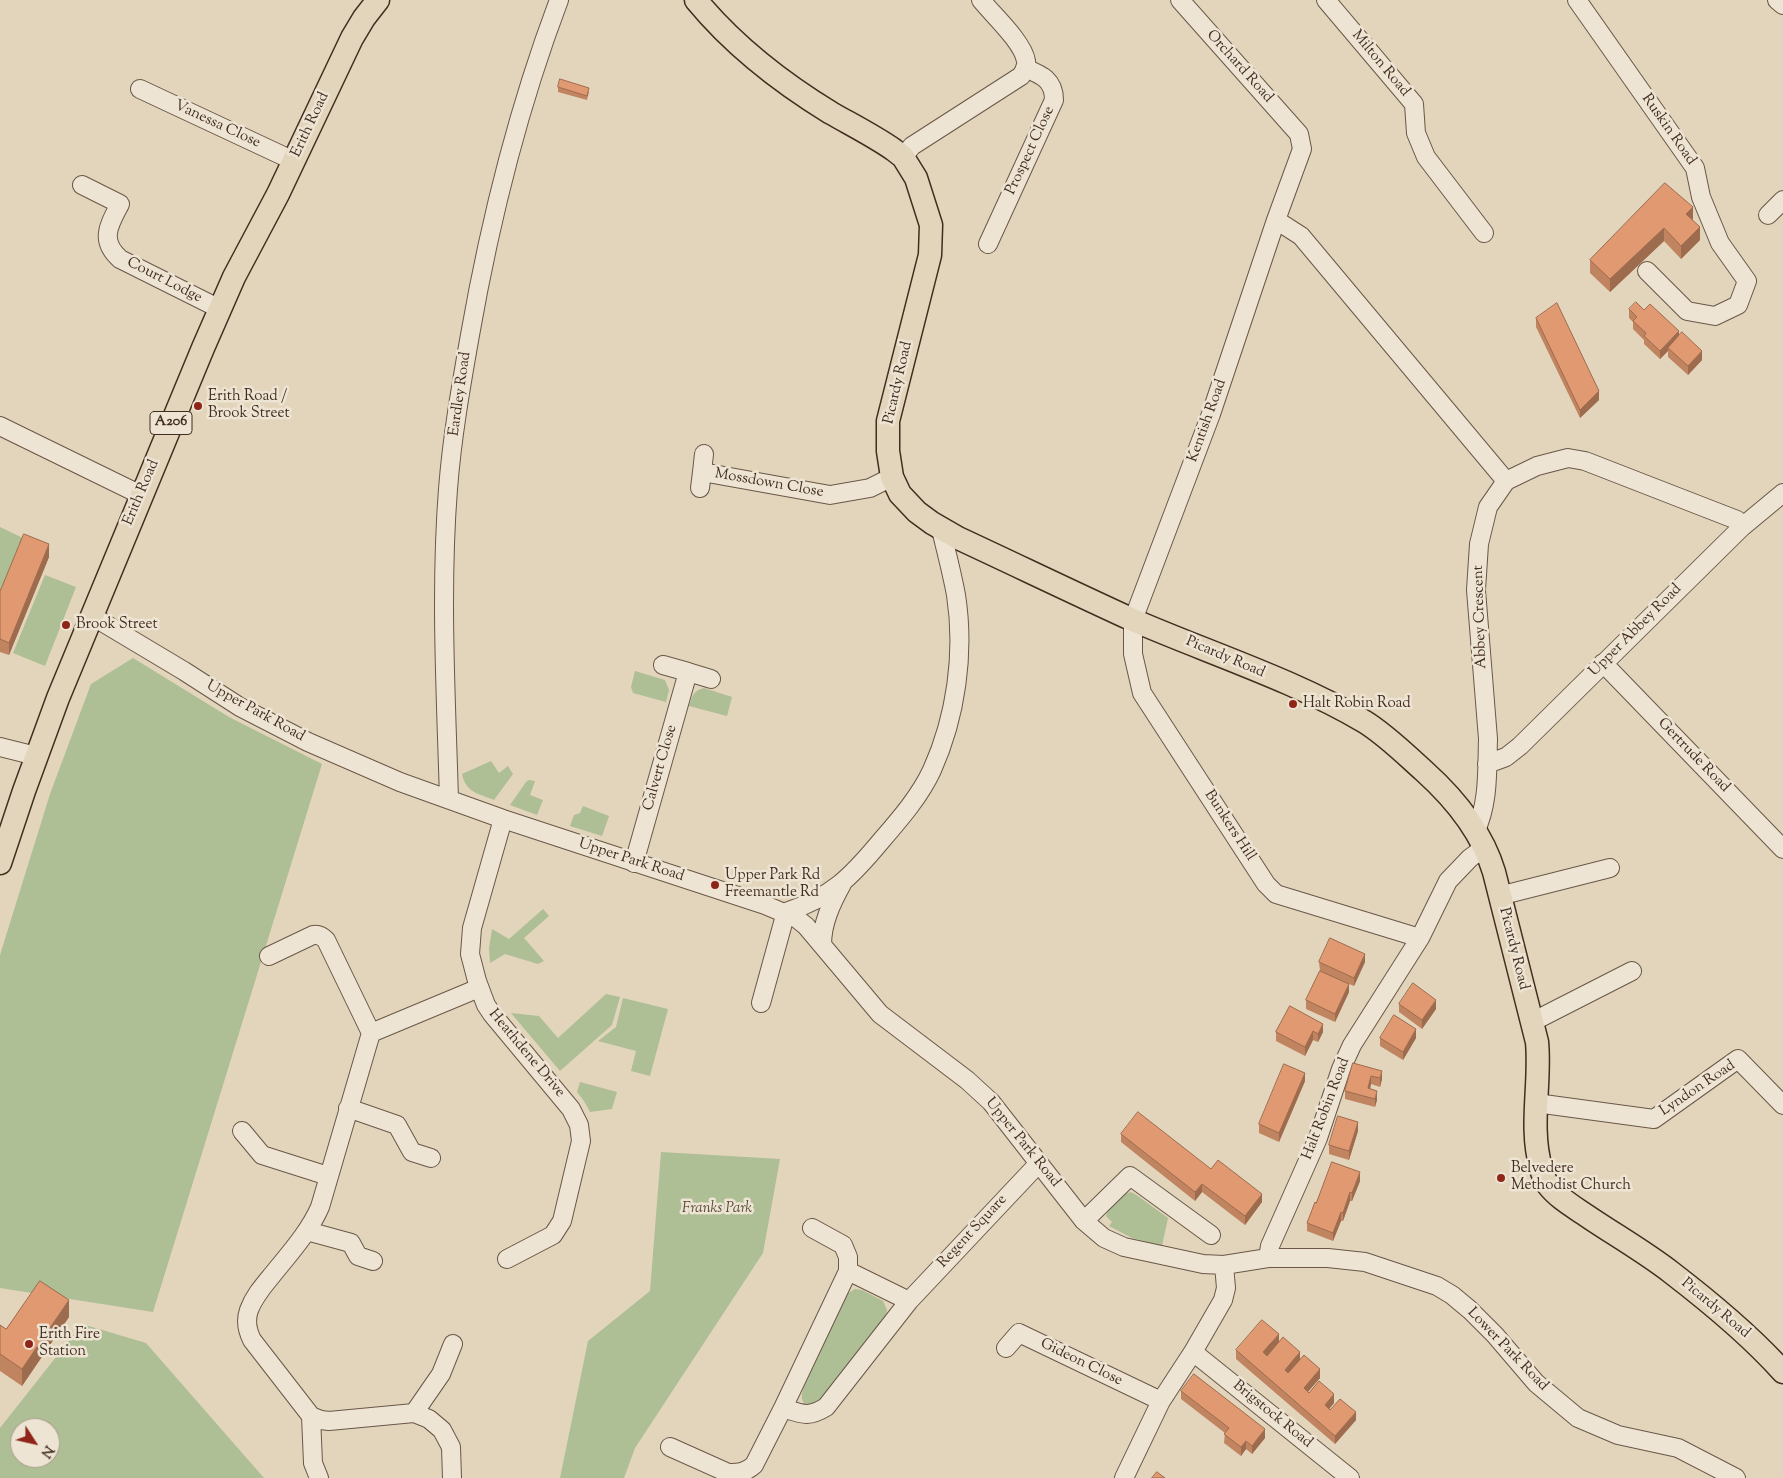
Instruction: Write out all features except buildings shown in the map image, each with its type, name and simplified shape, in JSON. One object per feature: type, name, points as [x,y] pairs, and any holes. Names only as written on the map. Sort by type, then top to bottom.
[{"type":"main road","name":"Erith Road","points":[[0,863],[36,756],[142,495],[234,277],[294,161],[352,38],[378,0]]},
{"type":"main road","name":"Picardy Road","points":[[696,0],[728,34],[778,76],[830,112],[884,143],[902,157],[916,178],[931,225],[930,255],[888,421],[888,452],[892,477],[900,494],[917,512],[941,528],[1133,620],[1313,695],[1366,723],[1442,787],[1466,816],[1480,839],[1492,866],[1537,1042],[1539,1063],[1536,1102],[1537,1150],[1541,1169],[1548,1184],[1570,1205],[1678,1277],[1767,1354],[1783,1372]]},
{"type":"street","name":"Eardley Road","points":[[449,799],[445,672],[445,533],[448,487],[461,385],[479,284],[505,167],[539,53],[559,0]]},
{"type":"street","points":[[902,157],[918,142],[1021,76],[1026,61],[1016,41],[981,0]]},
{"type":"street","name":"Orchard Road","points":[[1180,0],[1299,134]]},
{"type":"street","name":"Milton Road","points":[[1326,0],[1414,104],[1416,133],[1426,157],[1484,233]]},
{"type":"street","name":"Ruskin Road","points":[[1576,0],[1695,168],[1701,197],[1720,243],[1747,282],[1738,305],[1715,316],[1687,311],[1647,271]]},
{"type":"street","points":[[1777,0],[1783,5]]},
{"type":"street","name":"Prospect Close","points":[[988,244],[1054,100],[1054,90],[1048,81],[1025,68]]},
{"type":"street","name":"Vanessa Close","points":[[140,89],[294,161]]},
{"type":"street","name":"Kentish Road","points":[[1133,620],[1211,414],[1276,220],[1302,149],[1299,134]]},
{"type":"street","name":"Court Lodge","points":[[82,185],[120,204],[110,222],[107,233],[108,243],[120,259],[220,309]]},
{"type":"street","points":[[1768,215],[1783,200]]},
{"type":"street","points":[[1276,220],[1301,236],[1506,481],[1538,466],[1568,458],[1585,461],[1736,520],[1742,527]]},
{"type":"street","points":[[0,426],[142,495]]},
{"type":"street","name":"Mossdown Close","points":[[704,454],[701,480],[830,495],[870,488],[892,477]]},
{"type":"street","name":"Abbey Crescent","points":[[1480,839],[1484,810],[1488,739],[1476,590],[1479,544],[1488,507],[1506,481]]},
{"type":"street","name":"Upper Abbey Road","points":[[1487,764],[1506,757],[1520,746],[1742,527],[1783,493]]},
{"type":"street","points":[[762,1003],[786,912],[813,902],[842,884],[904,815],[931,771],[948,726],[955,691],[959,627],[956,596],[941,528]]},
{"type":"street","name":"Upper Park Road","points":[[92,616],[240,707],[299,738],[400,782],[503,820],[786,912],[806,926],[880,1014],[966,1080],[991,1102],[1084,1221],[1104,1238],[1124,1247],[1184,1261],[1224,1265],[1268,1258]]},
{"type":"street","name":"Bunkers Hill","points":[[1133,620],[1133,654],[1142,693],[1266,884],[1276,894],[1420,938]]},
{"type":"street","name":"Gertrude Road","points":[[1603,663],[1783,849]]},
{"type":"street","points":[[663,666],[710,679]]},
{"type":"street","name":"Calvert Close","points":[[634,863],[688,672]]},
{"type":"street","points":[[0,747],[36,756]]},
{"type":"street","name":"Heathdene Drive","points":[[503,820],[472,928],[470,954],[479,988],[486,1005],[571,1108],[576,1116],[581,1133],[581,1141],[562,1221],[558,1229],[553,1235],[507,1259]]},
{"type":"street","name":"Halt Robin Road","points":[[1268,1258],[1270,1246],[1318,1138],[1341,1069],[1352,1045],[1420,938],[1448,881],[1470,858],[1480,839]]},
{"type":"street","points":[[1499,896],[1610,868]]},
{"type":"street","points":[[822,946],[822,931],[825,920],[842,884]]},
{"type":"street","points":[[269,956],[313,935],[317,934],[326,940],[371,1033],[320,1207],[307,1231],[256,1295],[249,1310],[247,1330],[258,1348],[311,1416],[329,1421],[414,1413],[429,1419],[442,1430],[451,1447],[452,1478]]},
{"type":"street","points":[[1532,1022],[1632,971]]},
{"type":"street","points":[[371,1033],[479,988]]},
{"type":"street","name":"Lyndon Road","points":[[1536,1102],[1654,1119],[1738,1059],[1783,1106]]},
{"type":"street","points":[[348,1108],[397,1125],[412,1152],[431,1158]]},
{"type":"street","points":[[242,1131],[262,1155],[328,1176]]},
{"type":"street","name":"Regent Square","points":[[783,1408],[800,1414],[815,1414],[826,1407],[909,1301],[1039,1163]]},
{"type":"street","points":[[1084,1221],[1130,1176],[1211,1235]]},
{"type":"street","points":[[670,1447],[728,1473],[747,1471],[754,1465],[848,1271],[848,1257],[843,1244],[812,1228]]},
{"type":"street","points":[[307,1231],[351,1243],[358,1256],[373,1261]]},
{"type":"street","name":"Lower Park Road","points":[[1268,1258],[1328,1258],[1365,1262],[1436,1286],[1470,1310],[1495,1335],[1536,1383],[1578,1418],[1618,1435],[1678,1448],[1736,1478]]},
{"type":"street","points":[[1124,1478],[1161,1401],[1193,1352],[1223,1300],[1226,1288],[1224,1265]]},
{"type":"street","points":[[848,1271],[909,1301]]},
{"type":"street","name":"Gideon Close","points":[[1006,1348],[1019,1333],[1161,1401]]},
{"type":"street","points":[[414,1413],[441,1374],[453,1344]]},
{"type":"street","name":"Brigstock Road","points":[[1193,1352],[1350,1478]]},
{"type":"street","points":[[311,1416],[313,1464],[319,1478]]},
{"type":"green space","points":[[0,527],[27,540],[0,605]]},
{"type":"green space","points":[[45,575],[76,587],[45,666],[13,653]]},
{"type":"green space","points":[[133,658],[229,717],[322,764],[153,1312],[0,1288],[0,955],[50,794],[91,684]]},
{"type":"green space","points":[[635,671],[665,680],[669,690],[666,702],[633,693],[631,687]]},
{"type":"green space","points":[[704,688],[732,697],[727,716],[689,706],[694,694]]},
{"type":"green space","points":[[491,761],[499,773],[508,766],[513,774],[494,800],[470,789],[466,785],[462,774]]},
{"type":"green space","points":[[529,780],[535,781],[530,795],[543,800],[537,815],[510,805]]},
{"type":"green space","points":[[583,806],[609,816],[602,836],[570,826],[574,815],[580,813]]},
{"type":"green space","points":[[543,909],[549,916],[524,938],[544,961],[538,964],[505,954],[490,963],[489,948],[492,929],[509,939]]},
{"type":"green space","points":[[606,994],[620,997],[612,1025],[560,1071],[511,1013],[539,1016],[558,1038]]},
{"type":"green space","points":[[623,998],[668,1009],[650,1076],[631,1071],[636,1051],[598,1041],[616,1027]]},
{"type":"green space","points":[[580,1082],[617,1092],[612,1109],[590,1112],[577,1092]]},
{"type":"green space","name":"Franks Park","points":[[661,1152],[780,1159],[763,1253],[635,1448],[624,1478],[560,1478],[588,1341],[650,1291]]},
{"type":"green space","points":[[1131,1192],[1168,1218],[1162,1246],[1132,1238],[1109,1226],[1112,1222],[1106,1216],[1110,1208],[1118,1198]]},
{"type":"green space","points":[[855,1289],[862,1290],[883,1301],[887,1310],[886,1317],[818,1404],[807,1406],[803,1402],[802,1397],[804,1387],[845,1295]]},
{"type":"green space","points":[[82,1324],[146,1343],[264,1478],[0,1478],[0,1428]]},
{"type":"place","name":"Erith Road / Brook Street","points":[[198,406]]},
{"type":"place","name":"Brook Street","points":[[66,625]]},
{"type":"place","name":"Halt Robin Road","points":[[1293,704]]},
{"type":"place","name":"Upper Park Rd Freemantle Rd","points":[[715,885]]},
{"type":"place","name":"Belvedere Methodist Church","points":[[1501,1178]]},
{"type":"place","name":"Erith Fire Station","points":[[29,1344]]}]
